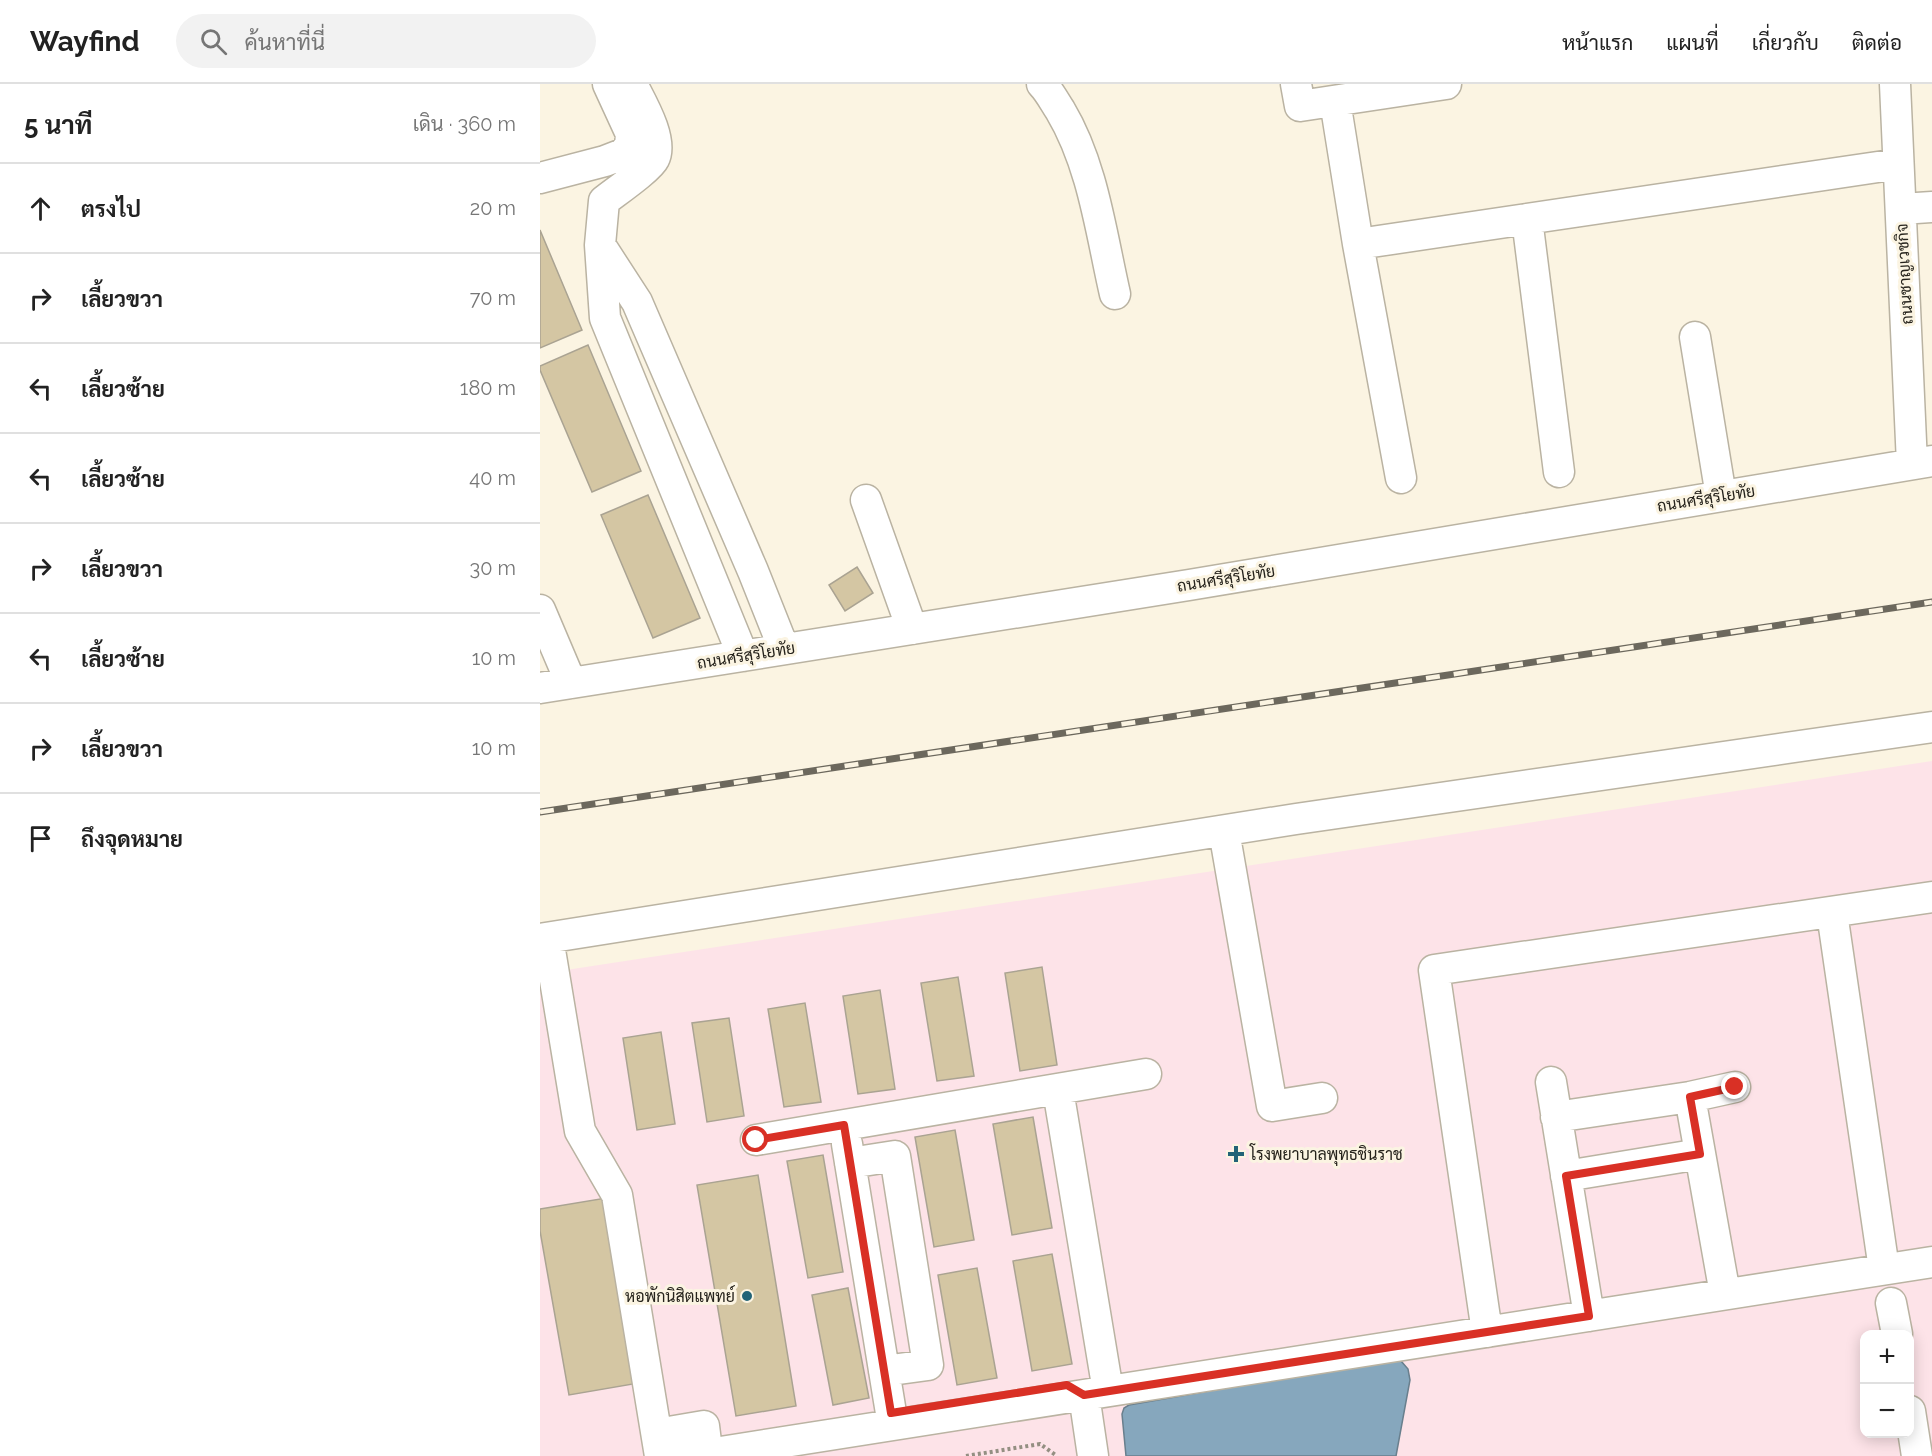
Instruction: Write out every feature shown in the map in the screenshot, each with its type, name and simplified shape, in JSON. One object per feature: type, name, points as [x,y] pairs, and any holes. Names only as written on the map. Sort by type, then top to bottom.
[{"type":"street","points":[[540,178],[606,161],[623,154],[630,146],[631,134],[608,84]]},
{"type":"street","points":[[632,84],[652,126],[657,147],[654,161],[604,201],[600,245],[605,318],[743,656]]},
{"type":"street","points":[[1042,84],[1068,123],[1085,165],[1115,294]]},
{"type":"street","points":[[1296,84],[1300,106],[1446,84]]},
{"type":"street","name":"ถนนชาญเวชกิจ","points":[[1894,84],[1901,209],[1921,426],[1922,463]]},
{"type":"street","points":[[1335,101],[1401,478]]},
{"type":"street","points":[[1359,244],[1898,164]]},
{"type":"street","points":[[1901,209],[1932,207]]},
{"type":"street","points":[[1527,219],[1559,472]]},
{"type":"street","points":[[600,245],[637,302],[753,571],[784,649]]},
{"type":"street","points":[[1695,337],[1721,496]]},
{"type":"street","points":[[663,459],[698,443]]},
{"type":"street","name":"ถนนศรีสุริโยทัย","points":[[540,688],[1922,463]]},
{"type":"street","points":[[866,500],[912,628]]},
{"type":"street","points":[[714,584],[753,571]]},
{"type":"street","points":[[540,610],[571,683]]},
{"type":"street","points":[[664,1450],[617,1195],[580,1131],[549,997],[544,939],[1224,831],[1932,727]]},
{"type":"street","points":[[1224,831],[1272,1106],[1322,1098]]},
{"type":"street","points":[[1487,1332],[1434,970],[1932,897]]},
{"type":"street","points":[[1832,913],[1884,1269]]},
{"type":"street","points":[[756,1140],[1146,1074]]},
{"type":"street","points":[[1551,1082],[1589,1316]]},
{"type":"street","points":[[1556,1117],[1690,1097],[1735,1087]]},
{"type":"street","points":[[1058,1090],[1096,1393],[1093,1456]]},
{"type":"street","points":[[1690,1097],[1725,1294]]},
{"type":"street","points":[[844,1125],[891,1413]]},
{"type":"street","points":[[1566,1176],[1700,1154]]},
{"type":"street","points":[[850,1163],[895,1156],[928,1365],[884,1371]]},
{"type":"street","points":[[664,1450],[708,1454],[1932,1262]]},
{"type":"street","points":[[1891,1303],[1896,1330]]},
{"type":"street","points":[[664,1450],[704,1426],[706,1442],[1067,1385],[1096,1393]]},
{"type":"street","points":[[1914,1437],[1917,1456]]},
{"type":"path","points":[[966,1456],[1040,1444],[1057,1456]]},
{"type":"shaded area","name":"โรงพยาบาลพุทธชินราช","points":[[1932,761],[1932,1456],[540,1456],[540,974]]},
{"type":"water","points":[[1392,1359],[1401,1361],[1408,1369],[1410,1380],[1396,1456],[1126,1456],[1122,1414],[1124,1408],[1129,1405]]},
{"type":"building","points":[[540,230],[582,330],[540,348]]},
{"type":"building","points":[[588,345],[641,471],[592,492],[540,370],[540,366]]},
{"type":"building","points":[[648,495],[700,618],[653,638],[601,515]]},
{"type":"building","points":[[857,567],[873,593],[845,611],[829,585]]},
{"type":"building","points":[[1042,967],[1057,1065],[1020,1071],[1005,973]]},
{"type":"building","points":[[958,977],[974,1076],[937,1081],[921,983]]},
{"type":"building","points":[[880,990],[895,1089],[858,1094],[843,996]]},
{"type":"building","points":[[805,1003],[821,1102],[784,1107],[768,1009]]},
{"type":"building","points":[[729,1018],[744,1116],[707,1122],[692,1023]]},
{"type":"building","points":[[661,1032],[675,1124],[637,1130],[623,1038]]},
{"type":"building","points":[[1033,1117],[1052,1228],[1012,1235],[993,1124]]},
{"type":"building","points":[[955,1130],[974,1240],[934,1247],[915,1137]]},
{"type":"building","points":[[823,1155],[843,1272],[808,1278],[787,1161]]},
{"type":"building","name":"หอพักนิสิตแพทย์","points":[[758,1175],[796,1406],[736,1416],[697,1185]]},
{"type":"building","points":[[606,1198],[639,1383],[569,1395],[540,1231],[540,1209]]},
{"type":"building","points":[[1052,1254],[1072,1364],[1032,1371],[1013,1261]]},
{"type":"building","points":[[977,1268],[997,1378],[957,1385],[938,1275]]},
{"type":"building","points":[[848,1288],[869,1398],[833,1405],[812,1295]]},
{"type":"railway","points":[[540,812],[1932,602]]},
{"type":"place","name":"โรงพยาบาลพุทธชินราช","points":[[1236,1154]]},
{"type":"place","name":"หอพักนิสิตแพทย์","points":[[747,1296]]},
{"type":"route","points":[[756,1140],[844,1125],[891,1413],[1067,1385],[1084,1395],[1589,1316],[1566,1176],[1700,1154],[1690,1097],[1735,1087]]}]
